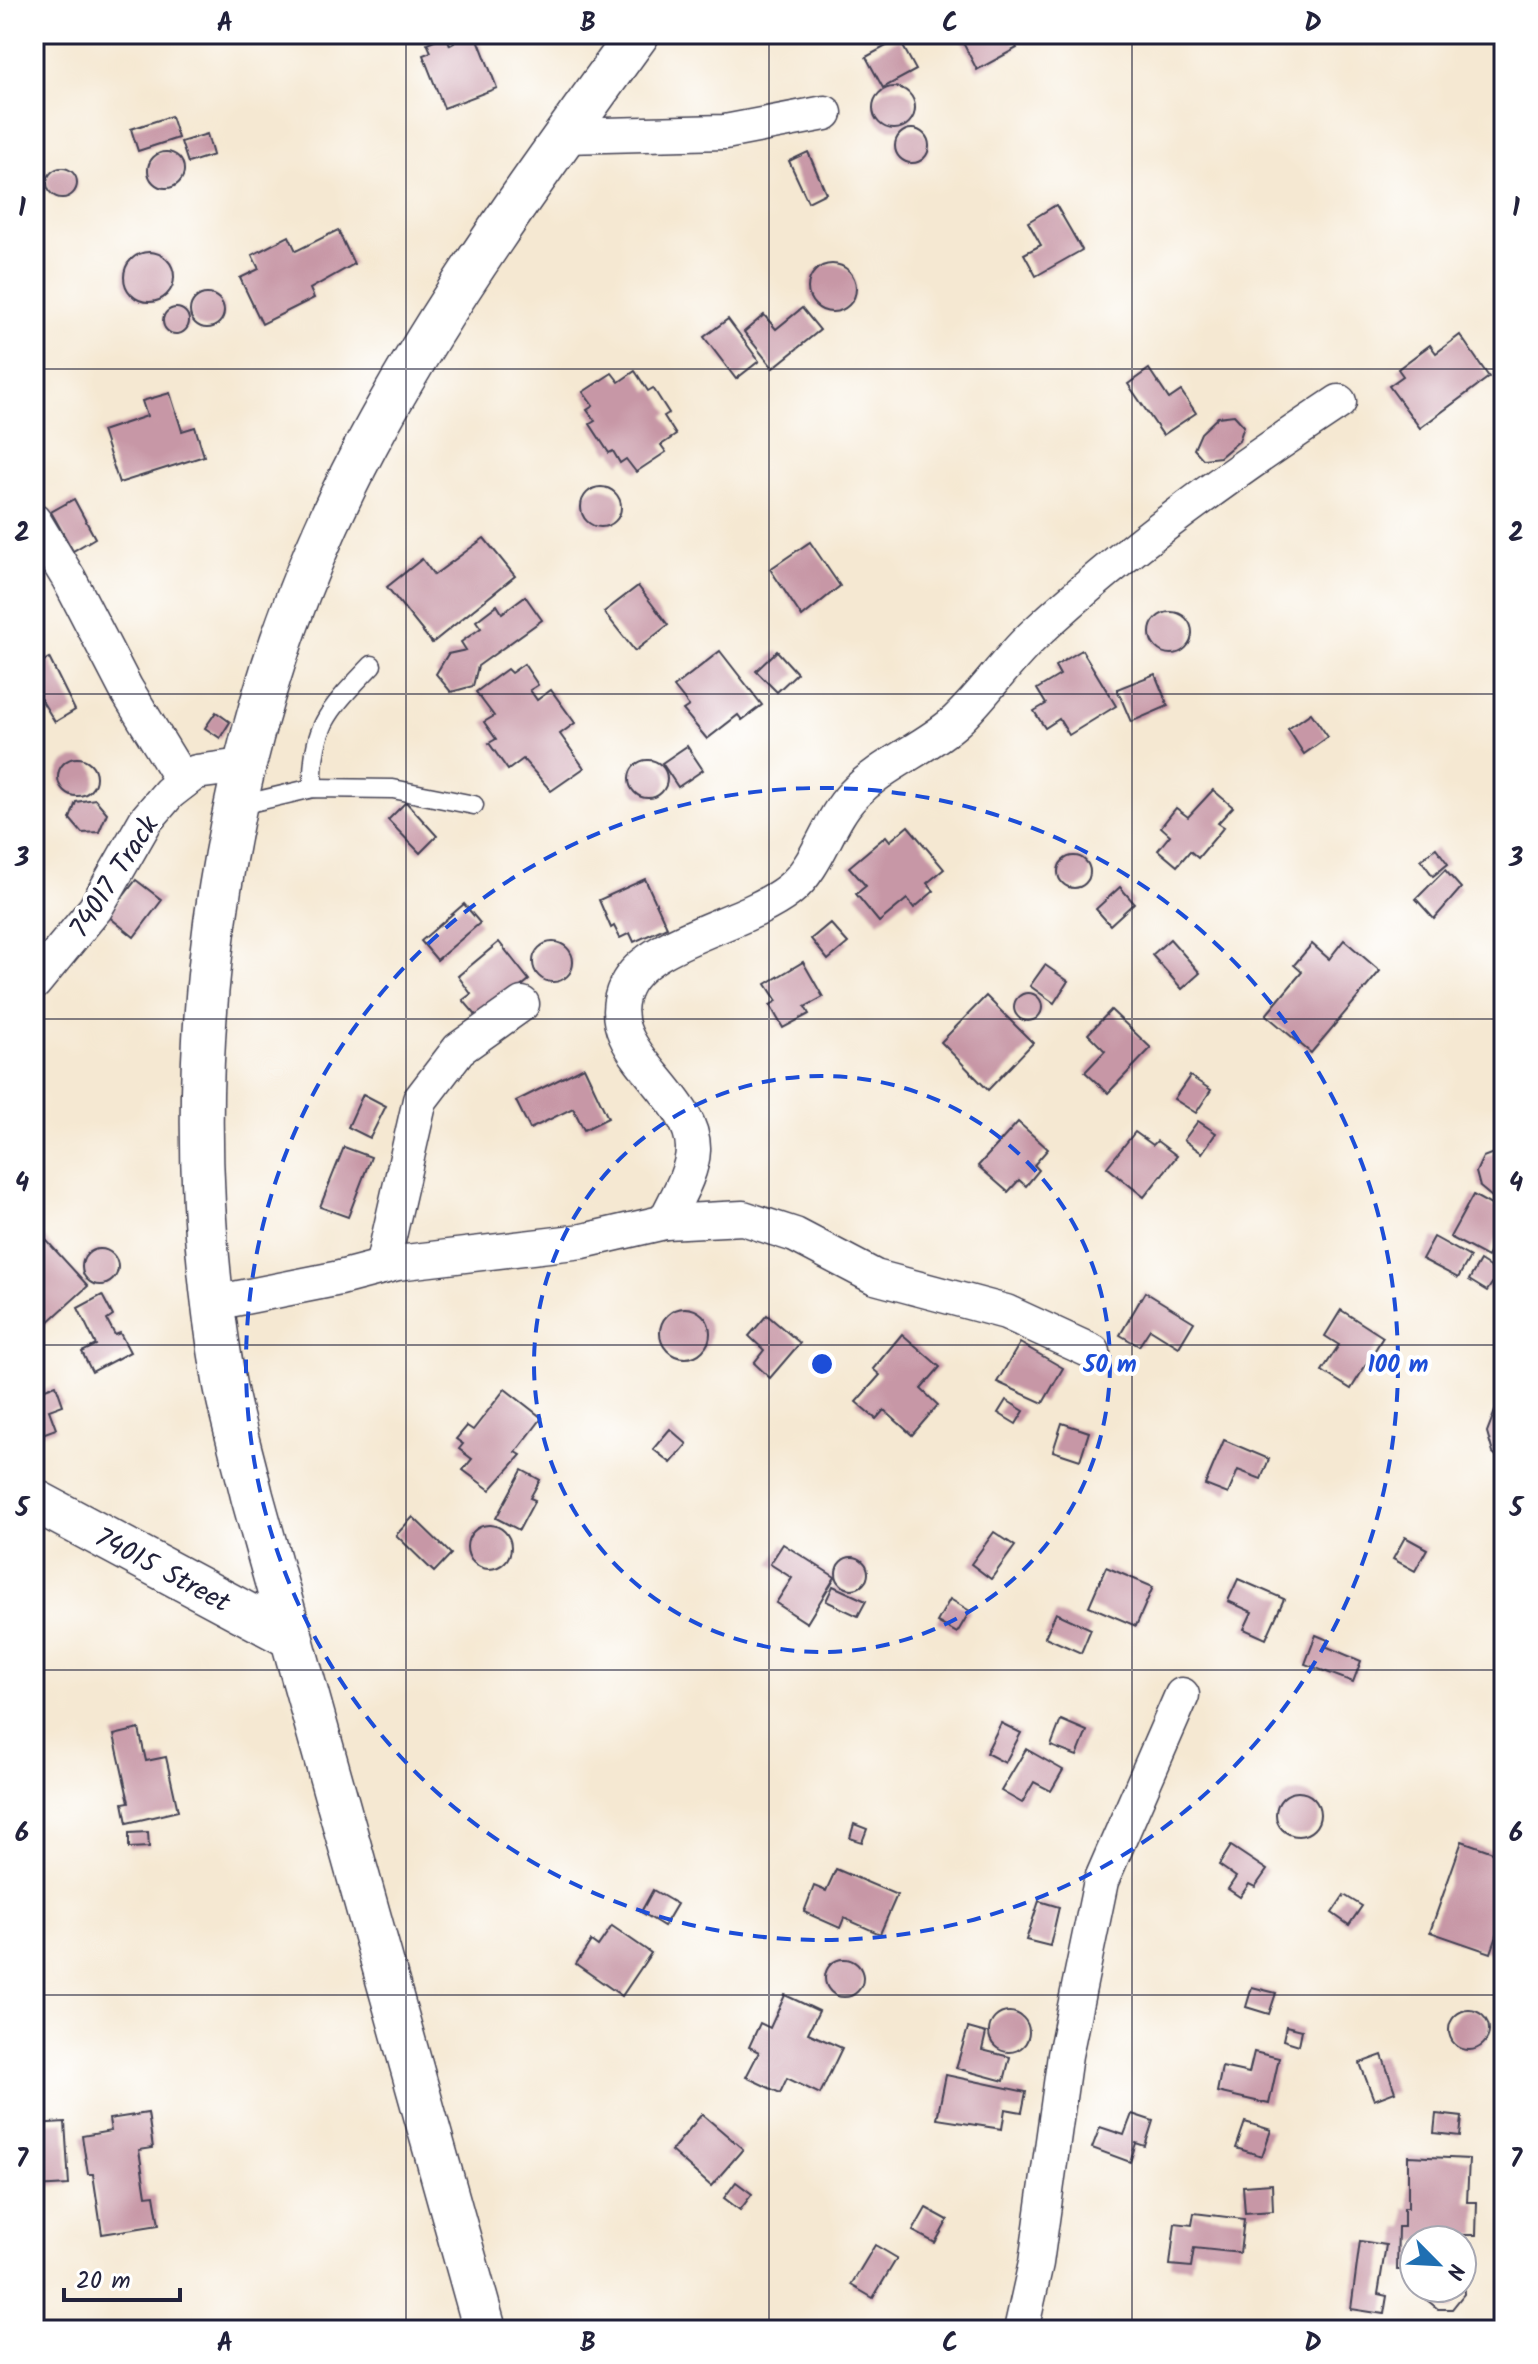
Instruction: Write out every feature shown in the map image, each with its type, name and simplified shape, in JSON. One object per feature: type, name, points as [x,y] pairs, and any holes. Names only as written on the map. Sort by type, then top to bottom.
[{"type":"street","points":[[485,2330],[292,1638],[225,1382],[214,1303],[201,1089],[212,933],[242,766],[280,644],[314,554],[379,422],[458,292],[638,34]]},
{"type":"street","points":[[565,136],[725,132],[825,113]]},
{"type":"street","points":[[665,1222],[692,1165],[693,1145],[687,1126],[626,1039],[618,1013],[625,987],[639,965],[664,949],[739,920],[793,887],[852,795],[914,748],[954,723],[1034,634],[1082,591],[1233,473],[1339,402]]},
{"type":"street","points":[[34,521],[69,579],[126,689],[183,782]]},
{"type":"street","name":"74017 Track","points":[[34,983],[95,909],[146,820],[196,772],[242,766]]},
{"type":"street","points":[[382,1267],[420,1100],[459,1049],[522,1004]]},
{"type":"street","points":[[214,1303],[382,1267],[475,1252],[583,1241],[665,1222],[743,1218],[795,1235],[875,1277],[1006,1312],[1093,1352]]},
{"type":"street","name":"74015 Street","points":[[34,1500],[292,1638]]},
{"type":"street","points":[[1021,2330],[1036,2263],[1065,2055],[1101,1881],[1182,1695]]},
{"type":"lane","points":[[313,788],[316,737],[343,695],[372,665]]},
{"type":"lane","points":[[234,806],[313,788],[393,789],[474,805]]},
{"type":"building","points":[[476,34],[497,88],[444,108],[423,55],[431,52],[427,43],[446,35],[450,45],[454,43],[453,39]]},
{"type":"building","points":[[961,34],[989,34],[992,39],[1009,34],[1017,48],[977,70]]},
{"type":"building","points":[[899,39],[916,70],[883,88],[866,57]]},
{"type":"building","points":[[894,87],[909,93],[915,108],[909,123],[894,129],[879,123],[873,108],[879,93]]},
{"type":"building","points":[[171,116],[178,138],[138,151],[131,129]]},
{"type":"building","points":[[912,129],[924,134],[929,146],[924,158],[912,163],[900,158],[895,146],[900,134]]},
{"type":"building","points":[[207,134],[213,155],[188,163],[181,142]]},
{"type":"building","points":[[166,152],[179,157],[184,170],[179,183],[166,188],[153,183],[148,170],[153,157]]},
{"type":"building","points":[[808,152],[826,193],[808,202],[789,161]]},
{"type":"building","points":[[62,168],[73,172],[77,183],[73,194],[62,198],[51,194],[47,183],[51,172]]},
{"type":"building","points":[[1056,205],[1082,250],[1036,276],[1024,254],[1041,245],[1028,222]]},
{"type":"building","points":[[338,230],[354,264],[310,289],[314,298],[262,324],[240,278],[259,269],[252,255],[289,236],[296,251]]},
{"type":"building","points":[[149,252],[167,259],[174,277],[167,295],[149,302],[131,295],[124,277],[131,259]]},
{"type":"building","points":[[832,264],[841,265],[849,271],[855,279],[855,297],[849,305],[841,311],[832,312],[823,311],[815,305],[809,297],[808,288],[809,279],[815,271],[823,265]]},
{"type":"building","points":[[207,294],[219,299],[224,311],[219,323],[207,328],[195,323],[190,311],[195,299]]},
{"type":"building","points":[[176,308],[185,312],[189,321],[185,330],[176,334],[167,330],[163,321],[167,312]]},
{"type":"building","points":[[802,308],[820,330],[773,368],[744,332],[764,315],[776,329]]},
{"type":"building","points":[[728,319],[759,361],[736,379],[704,337]]},
{"type":"building","points":[[1460,335],[1489,377],[1420,428],[1389,386],[1403,376],[1398,369],[1430,345],[1436,353]]},
{"type":"building","points":[[1149,369],[1169,399],[1181,391],[1196,413],[1163,435],[1128,384]]},
{"type":"building","points":[[635,371],[648,391],[653,388],[669,413],[664,416],[676,435],[661,445],[666,452],[636,472],[626,459],[620,463],[613,451],[609,453],[590,424],[595,421],[587,410],[593,406],[583,392],[612,373],[619,382]]},
{"type":"building","points":[[170,393],[182,431],[195,427],[204,456],[119,483],[102,431],[147,416],[142,401]]},
{"type":"building","points":[[1234,415],[1244,426],[1239,441],[1220,457],[1203,459],[1194,449],[1201,433],[1218,417]]},
{"type":"building","points":[[601,487],[615,493],[621,507],[615,521],[601,527],[587,521],[581,507],[587,493]]},
{"type":"building","points":[[74,499],[95,538],[73,551],[51,512]]},
{"type":"building","points":[[484,538],[515,576],[432,643],[387,587],[422,559],[434,575]]},
{"type":"building","points":[[810,542],[840,586],[802,617],[770,569]]},
{"type":"building","points":[[638,586],[668,625],[635,651],[604,612]]},
{"type":"building","points":[[525,596],[542,620],[478,666],[473,686],[451,692],[436,674],[448,654],[466,650],[461,642],[481,628],[476,621],[497,605],[502,613]]},
{"type":"building","points":[[1171,612],[1186,618],[1192,633],[1186,648],[1171,654],[1156,648],[1150,633],[1156,618]]},
{"type":"building","points":[[1082,650],[1116,706],[1069,735],[1059,719],[1045,728],[1034,711],[1046,704],[1037,689],[1060,675],[1055,666]]},
{"type":"building","points":[[720,651],[762,705],[742,720],[738,715],[707,739],[683,710],[689,706],[674,687]]},
{"type":"building","points":[[777,651],[797,673],[777,692],[756,671]]},
{"type":"building","points":[[49,658],[75,710],[55,722],[34,688],[34,667]]},
{"type":"building","points":[[524,664],[538,685],[530,690],[537,700],[551,690],[575,723],[560,734],[584,768],[551,791],[523,759],[508,770],[489,743],[496,739],[484,722],[494,716],[476,692],[507,669],[511,673]]},
{"type":"building","points":[[1155,674],[1168,706],[1131,722],[1117,689]]},
{"type":"building","points":[[216,712],[230,722],[220,738],[205,728]]},
{"type":"building","points":[[1311,713],[1328,737],[1304,754],[1288,729]]},
{"type":"building","points":[[687,746],[703,770],[678,787],[662,763]]},
{"type":"building","points":[[77,758],[90,764],[96,777],[90,790],[77,796],[64,790],[58,777],[64,764]]},
{"type":"building","points":[[648,760],[661,766],[667,779],[661,792],[648,798],[635,792],[629,779],[635,766]]},
{"type":"building","points":[[1213,790],[1233,807],[1218,823],[1224,827],[1198,858],[1190,851],[1177,866],[1158,850],[1170,835],[1161,827],[1176,808],[1188,817]]},
{"type":"building","points":[[95,799],[107,813],[99,832],[82,833],[70,819],[76,802]]},
{"type":"building","points":[[406,802],[437,836],[420,853],[388,820]]},
{"type":"building","points":[[908,826],[944,869],[927,883],[934,891],[914,908],[907,899],[879,922],[856,894],[866,886],[849,867],[886,836],[890,841]]},
{"type":"building","points":[[1436,848],[1448,864],[1433,876],[1421,860]]},
{"type":"building","points":[[1074,856],[1085,861],[1090,872],[1085,883],[1074,888],[1063,883],[1058,872],[1063,861]]},
{"type":"building","points":[[1445,870],[1461,888],[1434,919],[1416,899]]},
{"type":"building","points":[[645,879],[667,927],[634,942],[630,933],[620,938],[614,926],[611,928],[599,900]]},
{"type":"building","points":[[136,880],[162,900],[134,937],[108,916]]},
{"type":"building","points":[[1120,887],[1134,903],[1110,925],[1096,909]]},
{"type":"building","points":[[464,904],[480,923],[437,960],[421,941]]},
{"type":"building","points":[[830,923],[848,943],[828,960],[811,939]]},
{"type":"building","points":[[1170,939],[1200,973],[1182,989],[1152,955]]},
{"type":"building","points":[[1344,940],[1380,971],[1311,1053],[1266,1015],[1302,972],[1294,965],[1312,944],[1329,959]]},
{"type":"building","points":[[499,942],[529,980],[480,1020],[463,1000],[471,994],[458,976]]},
{"type":"building","points":[[553,942],[567,948],[573,962],[567,976],[553,982],[539,976],[533,962],[539,948]]},
{"type":"building","points":[[803,962],[823,997],[805,1007],[809,1014],[783,1028],[770,1005],[777,1001],[766,984]]},
{"type":"building","points":[[1045,965],[1068,981],[1054,1003],[1030,986]]},
{"type":"building","points":[[1028,993],[1038,997],[1042,1007],[1038,1017],[1028,1021],[1018,1017],[1014,1007],[1018,997]]},
{"type":"building","points":[[986,996],[1033,1043],[988,1090],[941,1042]]},
{"type":"building","points":[[1111,1010],[1151,1048],[1108,1093],[1085,1072],[1105,1051],[1088,1034]]},
{"type":"building","points":[[584,1067],[608,1118],[584,1130],[573,1108],[530,1129],[516,1101]]},
{"type":"building","points":[[1190,1076],[1211,1090],[1196,1113],[1174,1099]]},
{"type":"building","points":[[363,1094],[386,1106],[370,1138],[348,1127]]},
{"type":"building","points":[[1198,1121],[1216,1133],[1202,1153],[1184,1140]]},
{"type":"building","points":[[1018,1122],[1048,1149],[1034,1165],[1039,1170],[1026,1186],[1019,1180],[1008,1192],[978,1166]]},
{"type":"building","points":[[1135,1132],[1153,1145],[1157,1141],[1177,1156],[1144,1197],[1107,1167]]},
{"type":"building","points":[[344,1147],[371,1157],[348,1217],[320,1207]]},
{"type":"building","points":[[1504,1149],[1504,1198],[1492,1197],[1480,1187],[1476,1172],[1483,1157]]},
{"type":"building","points":[[1473,1195],[1504,1212],[1504,1225],[1487,1257],[1450,1237]]},
{"type":"building","points":[[34,1230],[88,1286],[34,1335]]},
{"type":"building","points":[[1434,1237],[1470,1257],[1458,1278],[1422,1259]]},
{"type":"building","points":[[100,1249],[113,1254],[118,1267],[113,1280],[100,1285],[87,1280],[82,1267],[87,1254]]},
{"type":"building","points":[[1480,1261],[1499,1273],[1487,1291],[1469,1280]]},
{"type":"building","points":[[1145,1292],[1194,1322],[1179,1347],[1150,1329],[1139,1346],[1120,1335]]},
{"type":"building","points":[[102,1295],[113,1316],[107,1320],[115,1335],[120,1333],[130,1352],[92,1372],[82,1352],[96,1345],[78,1308]]},
{"type":"building","points":[[685,1308],[703,1315],[710,1333],[703,1351],[685,1358],[667,1351],[660,1333],[667,1315]]},
{"type":"building","points":[[1341,1310],[1383,1337],[1351,1389],[1322,1371],[1339,1345],[1325,1336]]},
{"type":"building","points":[[767,1315],[800,1343],[770,1378],[754,1363],[764,1350],[749,1336]]},
{"type":"building","points":[[902,1334],[940,1367],[921,1389],[938,1405],[912,1435],[884,1410],[876,1419],[856,1402],[880,1375],[873,1369]]},
{"type":"building","points":[[1020,1343],[1063,1368],[1043,1403],[997,1382]]},
{"type":"building","points":[[56,1385],[63,1405],[49,1410],[56,1429],[34,1437],[34,1393]]},
{"type":"building","points":[[505,1389],[542,1418],[516,1452],[521,1455],[490,1490],[463,1470],[472,1459],[459,1449],[463,1444],[456,1439],[467,1426],[473,1430]]},
{"type":"building","points":[[1006,1400],[1024,1411],[1016,1424],[998,1413]]},
{"type":"building","points":[[1504,1404],[1504,1463],[1493,1453],[1487,1432],[1495,1411]]},
{"type":"building","points":[[1062,1423],[1089,1432],[1080,1460],[1053,1451]]},
{"type":"building","points":[[670,1429],[687,1444],[671,1463],[653,1449]]},
{"type":"building","points":[[1224,1440],[1269,1459],[1261,1479],[1238,1470],[1228,1494],[1205,1485]]},
{"type":"building","points":[[522,1470],[540,1480],[530,1498],[535,1500],[519,1530],[496,1518]]},
{"type":"building","points":[[413,1517],[451,1554],[434,1572],[396,1535]]},
{"type":"building","points":[[489,1525],[505,1531],[511,1547],[505,1563],[489,1569],[473,1563],[467,1547],[473,1531]]},
{"type":"building","points":[[994,1532],[1015,1546],[991,1579],[971,1564]]},
{"type":"building","points":[[1405,1537],[1427,1549],[1415,1571],[1393,1559]]},
{"type":"building","points":[[783,1544],[835,1577],[807,1623],[776,1603],[792,1578],[770,1564]]},
{"type":"building","points":[[852,1557],[863,1562],[868,1573],[863,1584],[852,1589],[841,1584],[836,1573],[841,1562]]},
{"type":"building","points":[[1106,1567],[1153,1587],[1136,1626],[1089,1606]]},
{"type":"building","points":[[1238,1579],[1284,1599],[1266,1639],[1244,1629],[1252,1612],[1228,1601]]},
{"type":"building","points":[[833,1586],[866,1601],[858,1616],[826,1601]]},
{"type":"building","points":[[950,1599],[970,1611],[957,1633],[937,1622]]},
{"type":"building","points":[[1056,1613],[1091,1629],[1081,1653],[1045,1637]]},
{"type":"building","points":[[1316,1635],[1328,1640],[1325,1646],[1361,1661],[1353,1682],[1305,1664]]},
{"type":"building","points":[[1061,1720],[1087,1731],[1077,1756],[1051,1746]]},
{"type":"building","points":[[1001,1723],[1021,1733],[1005,1763],[986,1753]]},
{"type":"building","points":[[139,1729],[146,1761],[166,1757],[178,1811],[127,1823],[123,1803],[129,1802],[114,1735]]},
{"type":"building","points":[[1026,1749],[1063,1770],[1051,1791],[1034,1782],[1022,1803],[1001,1791]]},
{"type":"building","points":[[1298,1792],[1313,1799],[1320,1814],[1313,1829],[1298,1836],[1283,1829],[1276,1814],[1283,1799]]},
{"type":"building","points":[[854,1824],[867,1829],[862,1842],[850,1838]]},
{"type":"building","points":[[148,1832],[149,1847],[129,1848],[129,1833]]},
{"type":"building","points":[[1462,1841],[1504,1856],[1504,1916],[1491,1953],[1430,1932]]},
{"type":"building","points":[[1231,1846],[1267,1870],[1255,1887],[1249,1884],[1240,1897],[1228,1889],[1236,1877],[1219,1865]]},
{"type":"building","points":[[836,1869],[897,1895],[880,1934],[844,1918],[840,1928],[804,1912],[814,1886],[826,1891]]},
{"type":"building","points":[[653,1890],[677,1904],[664,1926],[641,1912]]},
{"type":"building","points":[[1344,1895],[1362,1906],[1349,1925],[1332,1913]]},
{"type":"building","points":[[1039,1901],[1059,1907],[1050,1946],[1026,1940]]},
{"type":"building","points":[[612,1926],[651,1953],[622,1996],[576,1964],[591,1941],[598,1946]]},
{"type":"building","points":[[844,1959],[857,1965],[863,1978],[857,1991],[844,1997],[831,1991],[825,1978],[831,1965]]},
{"type":"building","points":[[1252,1987],[1276,1993],[1269,2014],[1246,2007]]},
{"type":"building","points":[[785,1995],[819,2011],[808,2033],[842,2048],[820,2094],[787,2078],[780,2093],[746,2077],[759,2052],[749,2047],[760,2023],[770,2028]]},
{"type":"building","points":[[1469,2010],[1483,2016],[1489,2030],[1483,2044],[1469,2050],[1455,2044],[1449,2030],[1455,2016]]},
{"type":"building","points":[[1009,2012],[1023,2018],[1029,2032],[1023,2046],[1009,2052],[995,2046],[989,2032],[995,2018]]},
{"type":"building","points":[[1286,2026],[1302,2030],[1299,2045],[1283,2040]]},
{"type":"building","points":[[968,2028],[986,2033],[982,2050],[1010,2057],[1004,2081],[956,2068]]},
{"type":"building","points":[[1254,2052],[1279,2058],[1269,2104],[1217,2092],[1222,2067],[1249,2073]]},
{"type":"building","points":[[1382,2055],[1395,2092],[1374,2100],[1360,2063]]},
{"type":"building","points":[[946,2075],[1026,2092],[1022,2112],[1005,2109],[1002,2129],[937,2119]]},
{"type":"building","points":[[148,2113],[153,2148],[139,2150],[146,2196],[154,2195],[159,2225],[102,2234],[93,2174],[88,2174],[82,2136],[111,2131],[109,2119]]},
{"type":"building","points":[[702,2114],[743,2149],[711,2186],[671,2151]]},
{"type":"building","points":[[1132,2114],[1153,2121],[1145,2146],[1136,2143],[1130,2162],[1092,2148],[1100,2127],[1124,2135]]},
{"type":"building","points":[[1436,2114],[1462,2117],[1460,2136],[1434,2133]]},
{"type":"building","points":[[65,2122],[69,2185],[34,2187],[34,2124]]},
{"type":"building","points":[[1245,2122],[1271,2130],[1262,2156],[1236,2148]]},
{"type":"building","points":[[1408,2156],[1469,2159],[1467,2202],[1477,2202],[1476,2224],[1404,2224],[1404,2208],[1408,2208]]},
{"type":"building","points":[[736,2182],[752,2194],[740,2210],[724,2198]]},
{"type":"building","points":[[1272,2184],[1273,2211],[1245,2213],[1243,2186]]},
{"type":"building","points":[[926,2208],[948,2220],[935,2243],[913,2231]]},
{"type":"building","points":[[1194,2213],[1244,2219],[1240,2253],[1194,2248],[1191,2267],[1170,2265],[1175,2223],[1192,2225]]},
{"type":"building","points":[[1360,2241],[1386,2245],[1378,2294],[1387,2296],[1384,2314],[1351,2309]]},
{"type":"building","points":[[875,2245],[897,2258],[873,2298],[851,2285]]},
{"type":"building","points":[[1432,2304],[1456,2304],[1452,2309],[1438,2309]]}]
